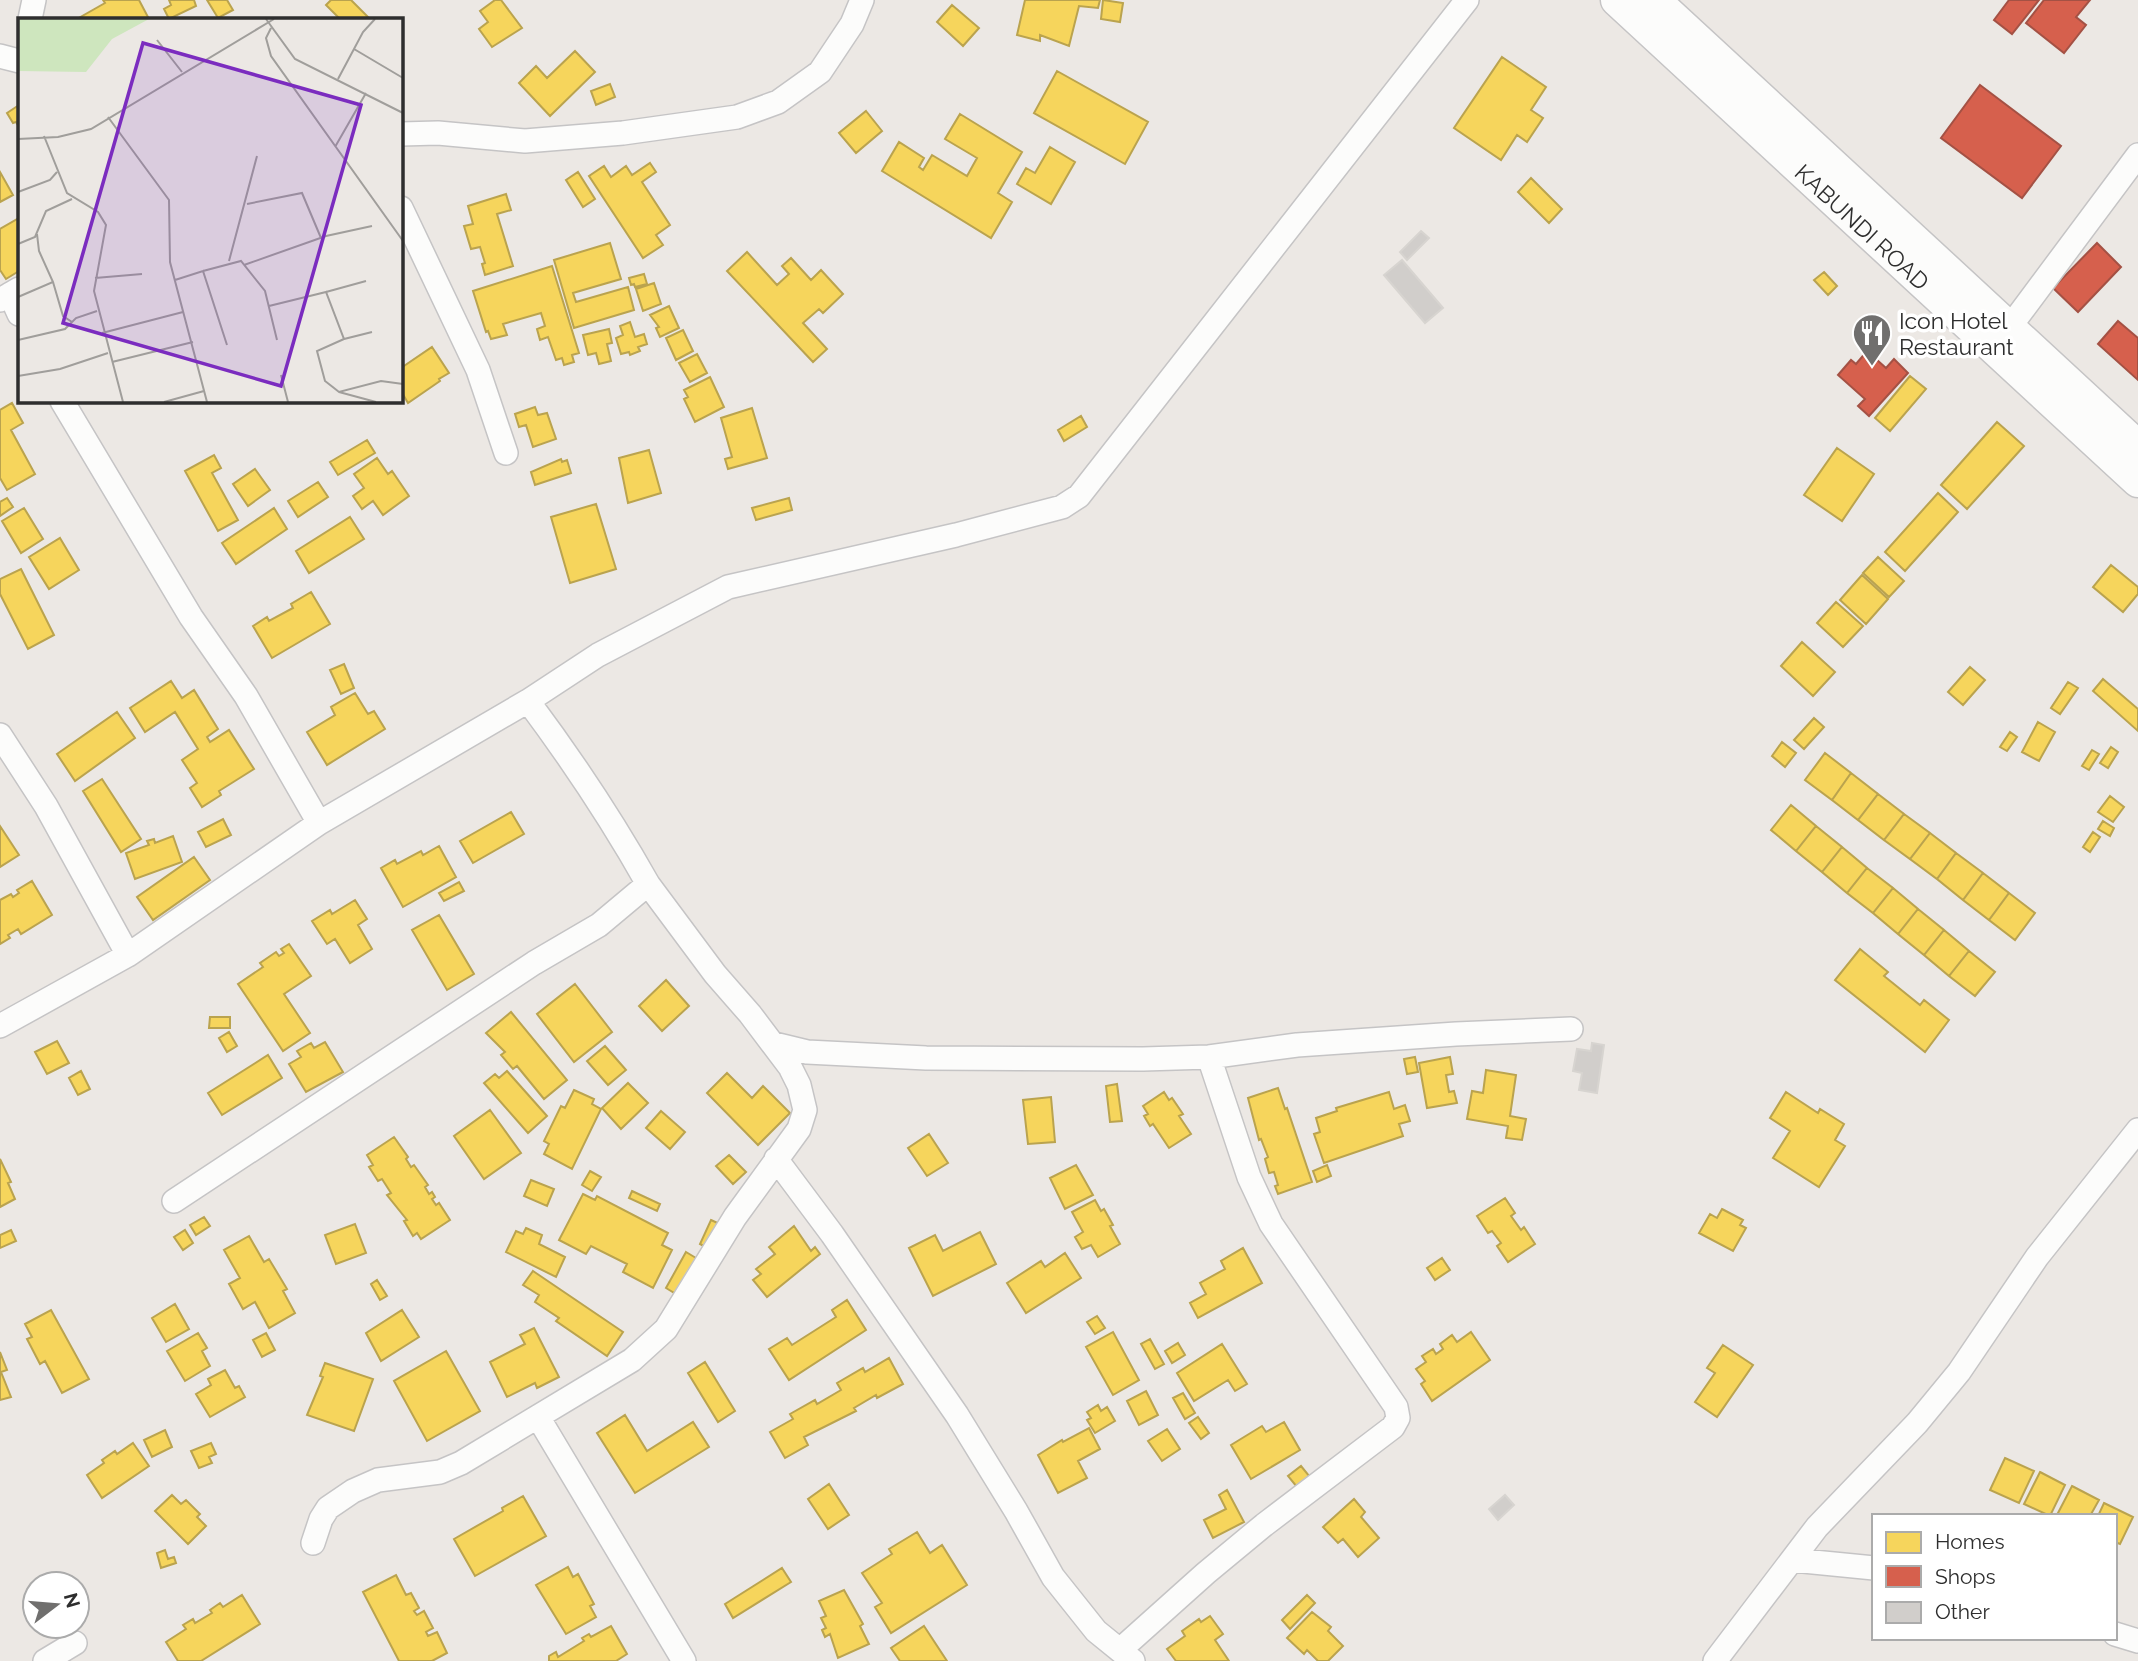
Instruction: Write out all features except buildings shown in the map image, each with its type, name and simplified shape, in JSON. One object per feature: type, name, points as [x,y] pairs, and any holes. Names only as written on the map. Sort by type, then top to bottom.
[{"type":"street","points":[[30,18],[34,0]]},
{"type":"street","points":[[402,134],[438,133],[525,141],[623,134],[737,117],[778,102],[821,72],[852,24],[862,0]]},
{"type":"street","points":[[0,1026],[128,955],[319,824],[528,701],[598,655],[728,587],[1062,507],[1079,496],[1467,0]]},
{"type":"street","name":"KABUNDI ROAD","points":[[1617,0],[2138,481]]},
{"type":"street","name":"KABUNDI ROAD","points":[[1654,0],[2138,447]]},
{"type":"street","points":[[0,56],[18,61]]},
{"type":"street","points":[[2009,328],[2138,155]]},
{"type":"street","points":[[402,210],[478,370],[506,453]]},
{"type":"street","points":[[63,402],[191,617],[246,696],[319,824]]},
{"type":"street","points":[[313,1543],[321,1518],[328,1508],[353,1491],[378,1480],[440,1472],[461,1464],[632,1360],[666,1329],[735,1217],[799,1129],[805,1110],[799,1085],[774,1044],[715,974],[648,884],[584,776],[528,701]]},
{"type":"street","points":[[0,735],[46,806],[128,955]]},
{"type":"street","points":[[174,1201],[534,963],[599,925],[648,884]]},
{"type":"street","points":[[774,1044],[807,1052],[1050,1060],[1209,1057],[1297,1045],[1456,1034],[1571,1030]]},
{"type":"street","points":[[776,1159],[832,1234],[957,1415],[1053,1577],[1096,1631],[1126,1655],[1215,1565],[1393,1427],[1398,1418],[1396,1407],[1271,1224],[1250,1177],[1209,1057]]},
{"type":"street","points":[[1715,1661],[1817,1527],[1917,1423],[1959,1372],[2038,1257],[2138,1130]]},
{"type":"street","points":[[538,1417],[684,1661]]},
{"type":"street","points":[[1793,1560],[1872,1568]]},
{"type":"street","points":[[2117,1635],[2138,1642]]},
{"type":"street","points":[[45,1661],[75,1643]]},
{"type":"place","name":"Icon Hotel Restaurant","points":[[1872,367]]}]
